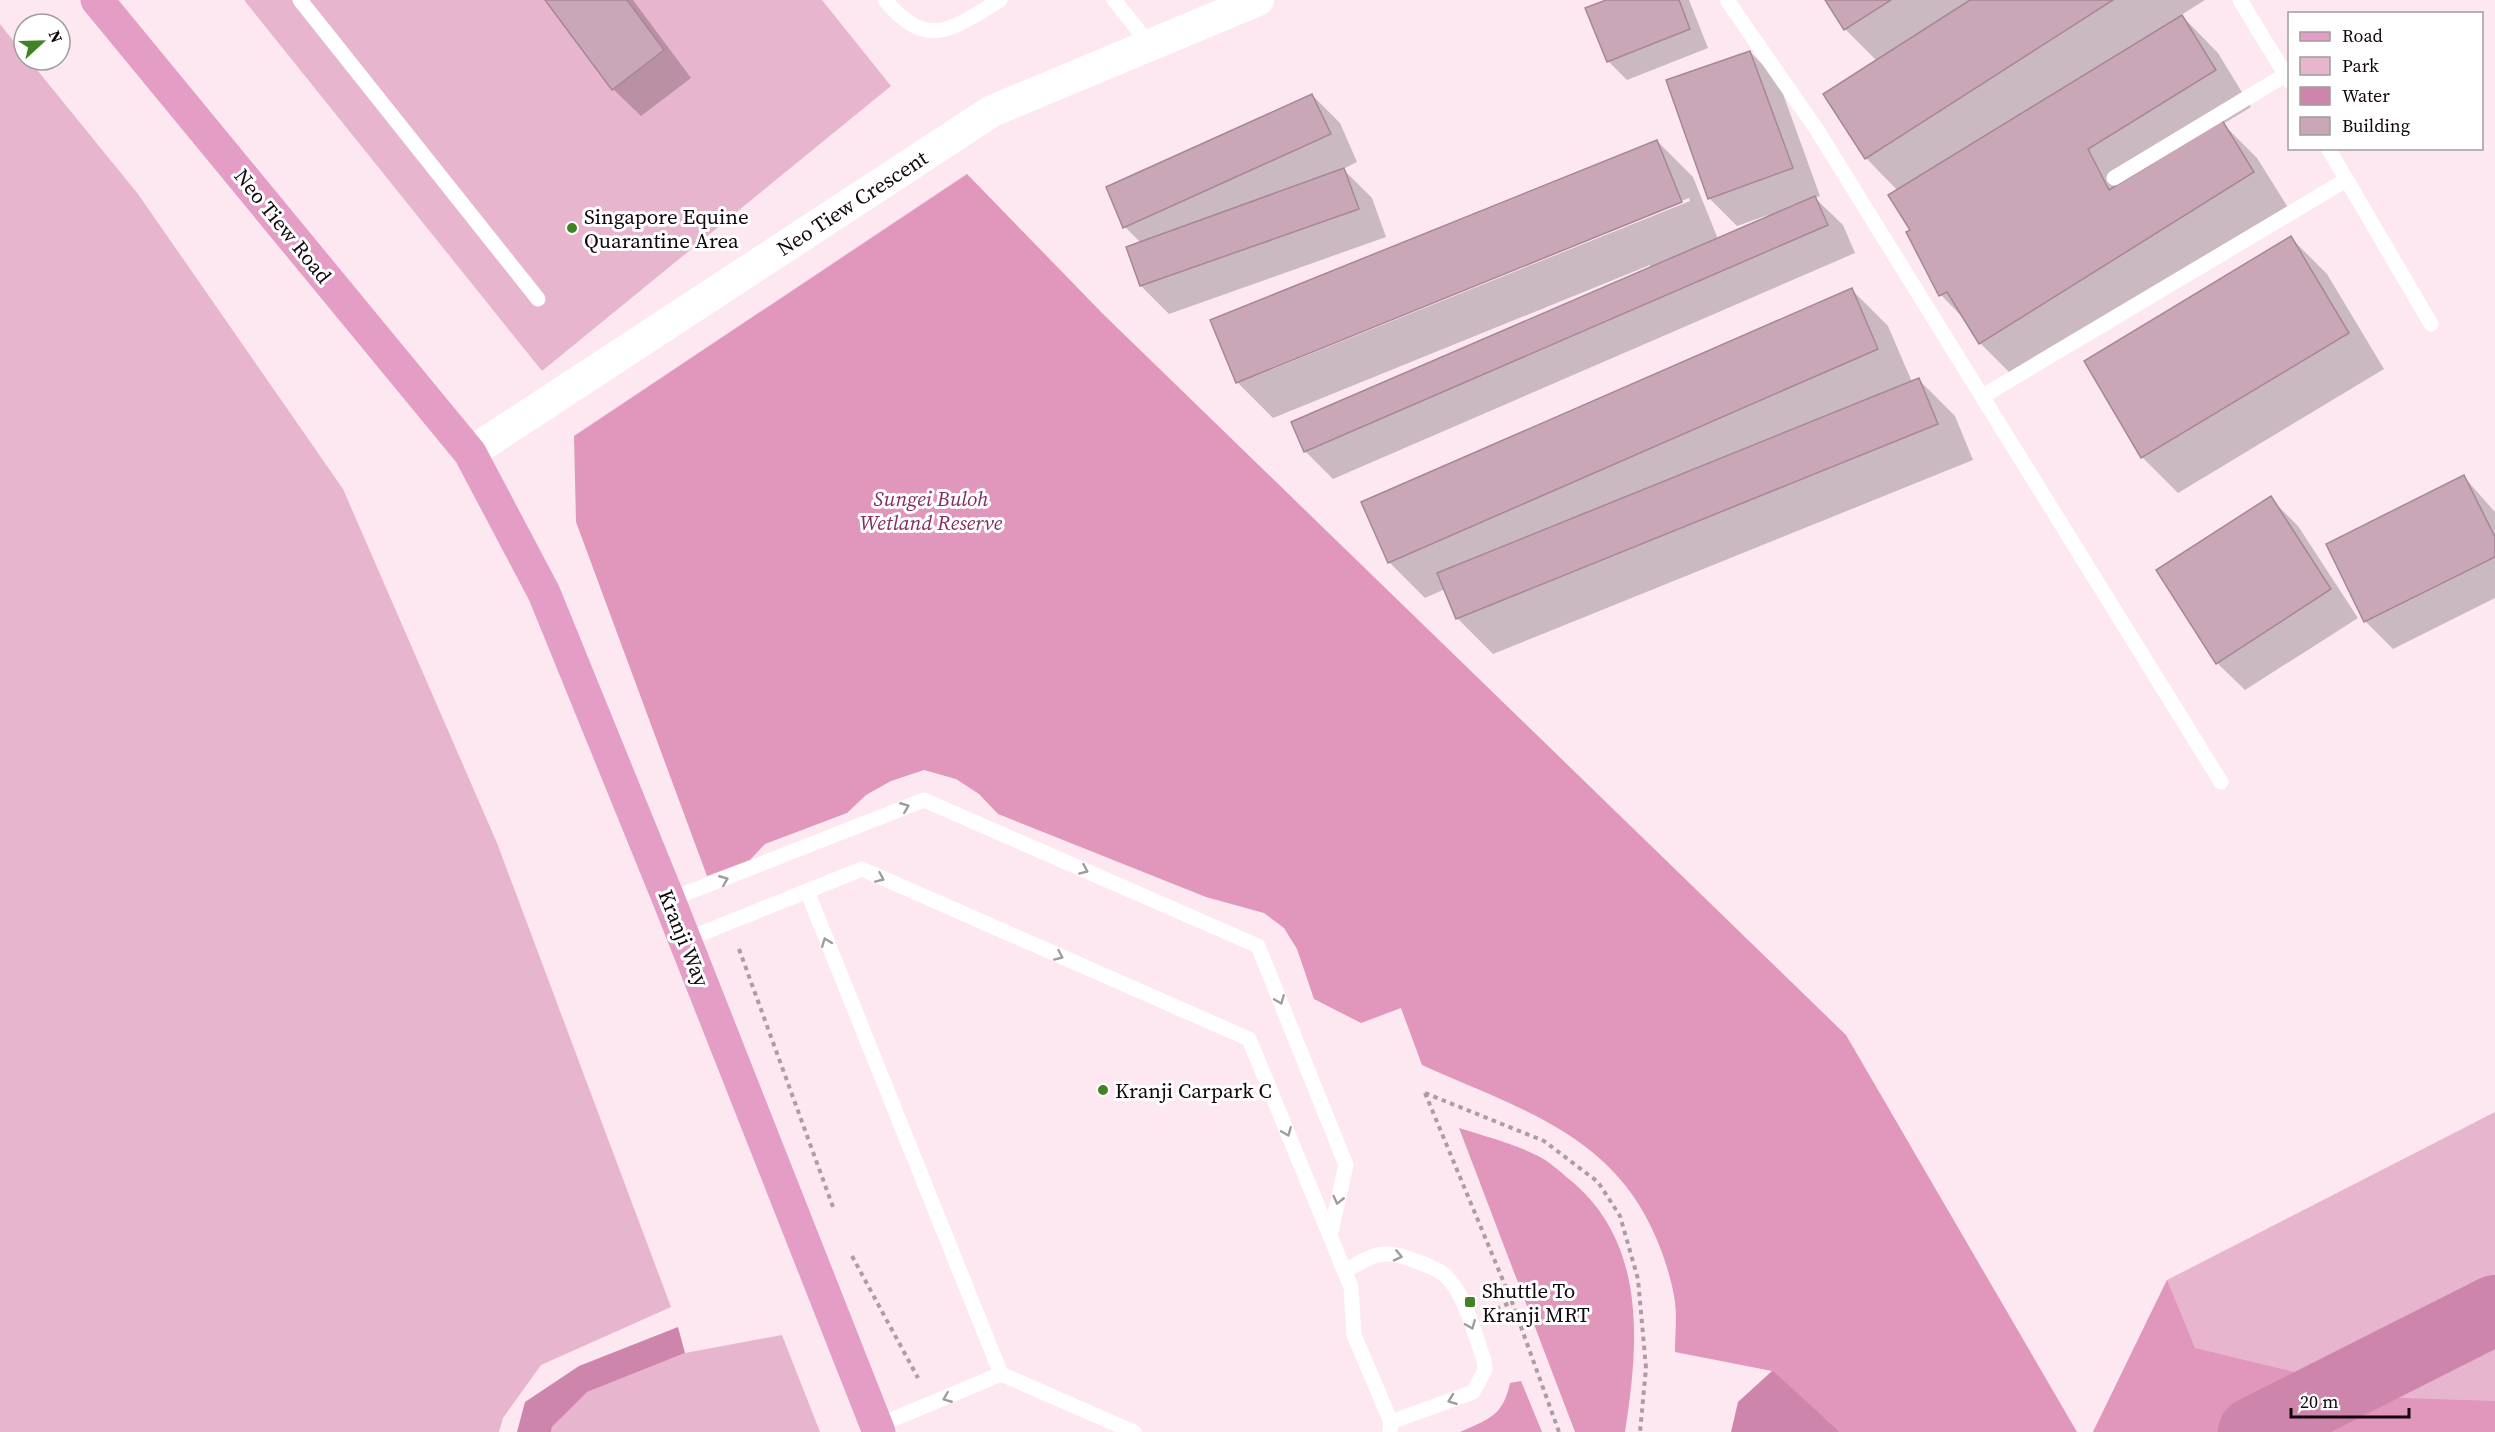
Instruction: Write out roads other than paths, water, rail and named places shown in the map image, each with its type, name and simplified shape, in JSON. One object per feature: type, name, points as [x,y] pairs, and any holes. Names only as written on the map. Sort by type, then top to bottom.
[{"type":"main road","name":"Neo Tiew Road","points":[[97,0],[470,453]]},
{"type":"main road","name":"Kranji Way","points":[[470,453],[544,593],[685,940],[878,1429]]},
{"type":"street","name":"Neo Tiew Crescent","points":[[470,453],[992,111],[1258,0]]},
{"type":"lane","points":[[885,0],[912,27],[933,32],[955,27],[1000,0]]},
{"type":"lane","points":[[1114,0],[1150,45]]},
{"type":"lane","points":[[1727,0],[1817,130],[2221,782]]},
{"type":"lane","points":[[308,3],[538,299]]},
{"type":"lane","points":[[2114,178],[2287,79],[2245,3]]},
{"type":"lane","points":[[2329,150],[2431,324]]},
{"type":"lane","points":[[1983,396],[2346,180]]},
{"type":"lane","points":[[669,900],[924,800],[1258,946],[1346,1165],[1330,1236]]},
{"type":"lane","points":[[685,940],[862,869],[1249,1039],[1344,1271],[1351,1287],[1354,1306],[1354,1335],[1391,1427],[1473,1392],[1485,1370],[1484,1359],[1457,1291],[1445,1275],[1427,1265],[1395,1253],[1374,1254],[1344,1271]]},
{"type":"lane","points":[[807,891],[1001,1374],[1134,1432]]},
{"type":"lane","points":[[878,1429],[1001,1374]]},
{"type":"water","points":[[678,1327],[685,1353],[587,1392],[552,1427],[551,1432],[517,1432],[525,1402],[579,1366]]},
{"type":"water","points":[[1772,1371],[1840,1432],[1731,1432],[1738,1402]]},
{"type":"waterway","points":[[2253,1432],[2495,1310]]},
{"type":"place","name":"Singapore Equine Quarantine Area","points":[[572,228]]},
{"type":"place","name":"Kranji Carpark C","points":[[1103,1090]]},
{"type":"place","name":"Shuttle To Kranji MRT","points":[[1470,1302]]},
{"type":"park label","name":"Sungei Buloh Wetland Reserve","points":[[931,510]]}]
